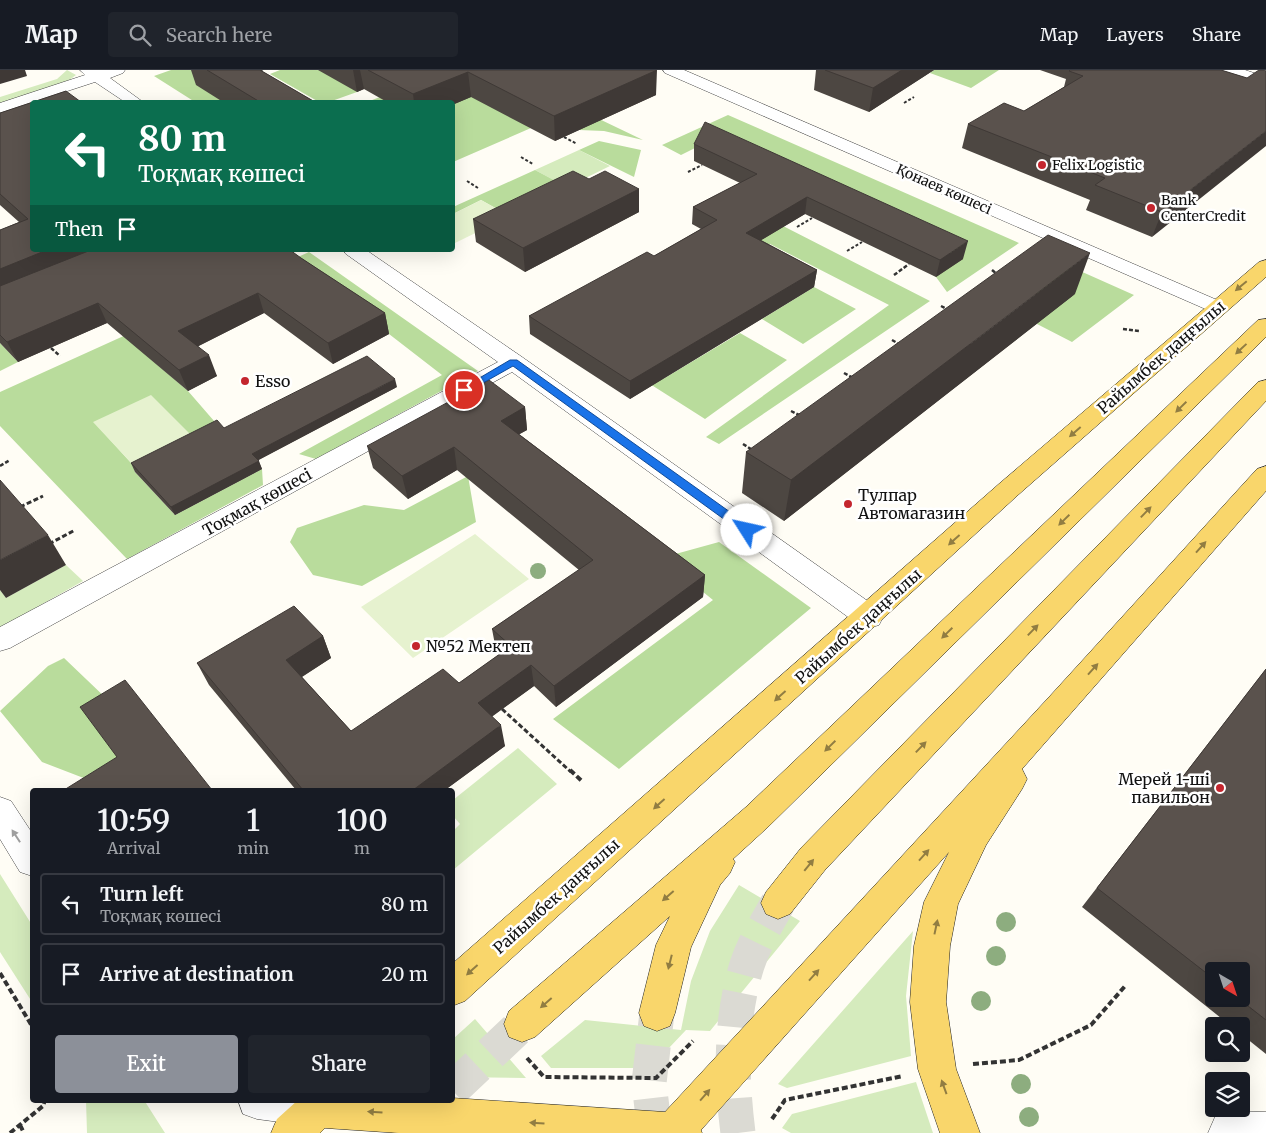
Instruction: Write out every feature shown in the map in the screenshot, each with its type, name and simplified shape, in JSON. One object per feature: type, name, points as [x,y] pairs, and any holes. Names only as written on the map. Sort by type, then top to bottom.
[{"type":"main road","name":"Райымбек даңғылы","points":[[455,985],[869,617],[1002,496],[1266,266]]},
{"type":"main road","points":[[523,1039],[1266,325]]},
{"type":"main road","points":[[778,902],[813,859],[1266,387]]},
{"type":"main road","points":[[312,1114],[675,1133],[1266,475]]},
{"type":"main road","points":[[960,1133],[937,1069],[928,1002],[932,946],[941,902],[974,834],[1061,705]]},
{"type":"main road","points":[[657,1013],[674,945],[708,874],[756,817]]},
{"type":"street","points":[[0,108],[92,73],[117,70]]},
{"type":"street","name":"Қонаев көшесі","points":[[671,70],[1217,307]]},
{"type":"street","points":[[1229,70],[1266,82]]},
{"type":"street","points":[[92,73],[132,100]]},
{"type":"street","points":[[356,252],[514,362],[869,617]]},
{"type":"street","name":"Тоқмақ көшесі","points":[[0,640],[514,362]]},
{"type":"street","points":[[0,811],[30,858]]},
{"type":"street","points":[[269,1103],[312,1114]]},
{"type":"street","points":[[1228,1133],[1229,1131],[1266,1132]]},
{"type":"path","points":[[904,104],[914,97]]},
{"type":"path","points":[[564,138],[577,144]]},
{"type":"path","points":[[521,157],[533,164]]},
{"type":"path","points":[[688,172],[702,165]]},
{"type":"path","points":[[467,181],[478,188]]},
{"type":"path","points":[[798,227],[812,218]]},
{"type":"path","points":[[847,252],[862,242]]},
{"type":"path","points":[[894,275],[909,264]]},
{"type":"path","points":[[992,270],[1004,280]]},
{"type":"path","points":[[941,306],[957,314]]},
{"type":"path","points":[[1123,329],[1139,331]]},
{"type":"path","points":[[892,340],[900,345]]},
{"type":"path","points":[[51,348],[60,356]]},
{"type":"path","points":[[844,374],[861,383]]},
{"type":"path","points":[[791,410],[808,420]]},
{"type":"path","points":[[743,444],[757,453]]},
{"type":"path","points":[[0,466],[10,460]]},
{"type":"path","points":[[17,508],[43,496]]},
{"type":"path","points":[[48,544],[75,530]]},
{"type":"path","points":[[502,709],[583,782]]},
{"type":"path","points":[[0,973],[30,1023]]},
{"type":"path","points":[[965,1065],[1019,1060],[1091,1025],[1126,985]]},
{"type":"path","points":[[523,1039],[544,1076],[656,1078],[693,1041]]},
{"type":"path","points":[[772,1119],[785,1100],[911,1074]]},
{"type":"path","points":[[10,1133],[43,1106],[44,1103]]},
{"type":"path","points":[[20,1125],[24,1133]]},
{"type":"green space","points":[[67,70],[76,75],[68,81],[0,103],[0,97],[57,79]]},
{"type":"green space","points":[[171,70],[221,70],[223,100],[192,100],[154,76]]},
{"type":"green space","points":[[280,70],[363,70],[357,92],[335,100],[316,100],[270,74]]},
{"type":"green space","points":[[450,70],[572,106],[643,140],[604,131],[579,130],[554,118],[455,161],[455,100],[372,100]]},
{"type":"green space","points":[[934,70],[999,70],[971,88],[930,73]]},
{"type":"green space","points":[[728,115],[1019,243],[947,292],[936,277],[709,141],[681,155],[662,145]]},
{"type":"green space","points":[[599,141],[641,150],[634,177],[579,150]]},
{"type":"green space","points":[[579,150],[610,166],[567,187],[535,170]]},
{"type":"green space","points":[[535,170],[567,187],[515,219],[481,200],[455,213],[455,206]]},
{"type":"green space","points":[[481,200],[510,216],[455,243],[455,213]]},
{"type":"green space","points":[[734,201],[930,301],[719,444],[706,437],[889,305],[770,244],[742,251],[765,237]]},
{"type":"green space","points":[[1033,250],[1134,295],[1072,342],[1037,324]]},
{"type":"green space","points":[[309,252],[478,371],[316,459],[299,454],[442,375],[389,334],[308,278],[138,348],[188,391],[221,429],[198,440],[94,422],[133,465],[135,472],[175,515],[262,469],[263,485],[127,559],[0,426],[0,392]]},
{"type":"green space","points":[[814,287],[856,309],[803,344],[762,319]]},
{"type":"green space","points":[[740,333],[787,360],[705,419],[595,349],[663,379]]},
{"type":"green space","points":[[0,343],[18,362],[0,371]]},
{"type":"green space","points":[[151,395],[192,436],[133,465],[93,422]]},
{"type":"green space","points":[[468,476],[476,522],[362,586],[313,575],[290,542],[297,528],[364,505],[404,510]]},
{"type":"green space","points":[[475,534],[529,579],[413,658],[361,607]]},
{"type":"green space","points":[[719,542],[811,608],[619,769],[553,719],[713,600],[661,558]]},
{"type":"green space","points":[[66,565],[83,581],[0,628],[0,590],[6,598]]},
{"type":"green space","points":[[64,658],[109,701],[123,766],[94,782],[42,762],[0,711],[48,666]]},
{"type":"green space","points":[[518,748],[557,784],[455,868],[455,829],[460,824],[455,818],[455,798]]},
{"type":"green space","points":[[0,874],[30,922],[30,999],[0,952]]},
{"type":"green space","points":[[739,885],[800,921],[710,1031],[686,1030],[650,1068],[551,1068],[541,1056],[585,1020],[681,1030],[691,981],[710,931]]},
{"type":"green space","points":[[913,931],[906,996],[911,1056],[787,1088],[778,1084]]},
{"type":"green space","points":[[475,1019],[526,1078],[455,1077],[455,1037]]},
{"type":"green space","points":[[916,1082],[933,1133],[791,1133],[782,1128],[792,1114]]},
{"type":"green space","points":[[86,1103],[146,1103],[165,1133],[87,1133]]},
{"type":"building","points":[[207,70],[260,70],[312,100],[257,100]]},
{"type":"building","points":[[368,70],[657,70],[554,116],[468,72],[413,94]]},
{"type":"building","points":[[825,70],[902,70],[873,88]]},
{"type":"building","points":[[1070,70],[1221,70],[1247,78],[1259,70],[1264,70],[1266,71],[1266,131],[1162,212],[1095,185],[1105,178],[968,124],[1004,103],[1024,111],[1083,76]]},
{"type":"building","points":[[66,91],[78,100],[39,100]]},
{"type":"building","points":[[30,103],[30,252],[42,252],[0,269],[0,230],[28,219],[0,194],[0,113]]},
{"type":"building","points":[[705,122],[968,241],[940,260],[807,197],[746,233],[817,270],[630,381],[529,316],[647,252],[654,256],[717,220],[693,207],[757,174],[694,144]]},
{"type":"building","points":[[573,171],[589,179],[605,171],[639,189],[523,248],[473,219]]},
{"type":"building","points":[[1048,235],[1090,253],[791,480],[746,452]]},
{"type":"building","points":[[86,252],[293,252],[385,313],[328,343],[258,293],[178,331],[209,355],[179,370],[98,303],[7,342],[0,335],[0,286]]},
{"type":"building","points":[[367,356],[395,379],[252,454],[259,461],[171,507],[131,463],[217,420],[224,428]]},
{"type":"building","points":[[489,380],[525,407],[501,421],[705,575],[554,686],[531,665],[478,703],[501,725],[416,788],[301,788],[197,663],[294,606],[323,636],[286,660],[351,731],[443,669],[459,683],[511,646],[492,629],[593,560],[454,447],[402,476],[367,446]]},
{"type":"building","points":[[0,480],[48,535],[0,560]]},
{"type":"building","name":"Мерей 1-ші павильон","points":[[1266,669],[1266,1020],[1250,1008],[1250,962],[1205,962],[1205,972],[1097,888]]},
{"type":"building","points":[[125,680],[210,788],[67,788],[117,757],[80,707]]},
{"type":"tunnel","points":[[738,1133],[733,1070],[737,1007],[750,957],[778,903]]},
{"type":"tunnel","points":[[655,1133],[649,1083],[657,1013]]},
{"type":"tunnel","points":[[455,1087],[522,1024]]},
{"type":"place","name":"Felix Logistic","points":[[1042,165]]},
{"type":"place","name":"Bank CenterCredit","points":[[1151,208]]},
{"type":"place","name":"Esso","points":[[245,381]]},
{"type":"place","name":"Тулпар Автомагазин","points":[[848,504]]},
{"type":"place","name":"№52 Мектеп","points":[[416,646]]},
{"type":"place","name":"Мерей 1-ші павильон","points":[[1220,788]]},
{"type":"route","points":[[464,390],[514,362],[747,530]]}]
